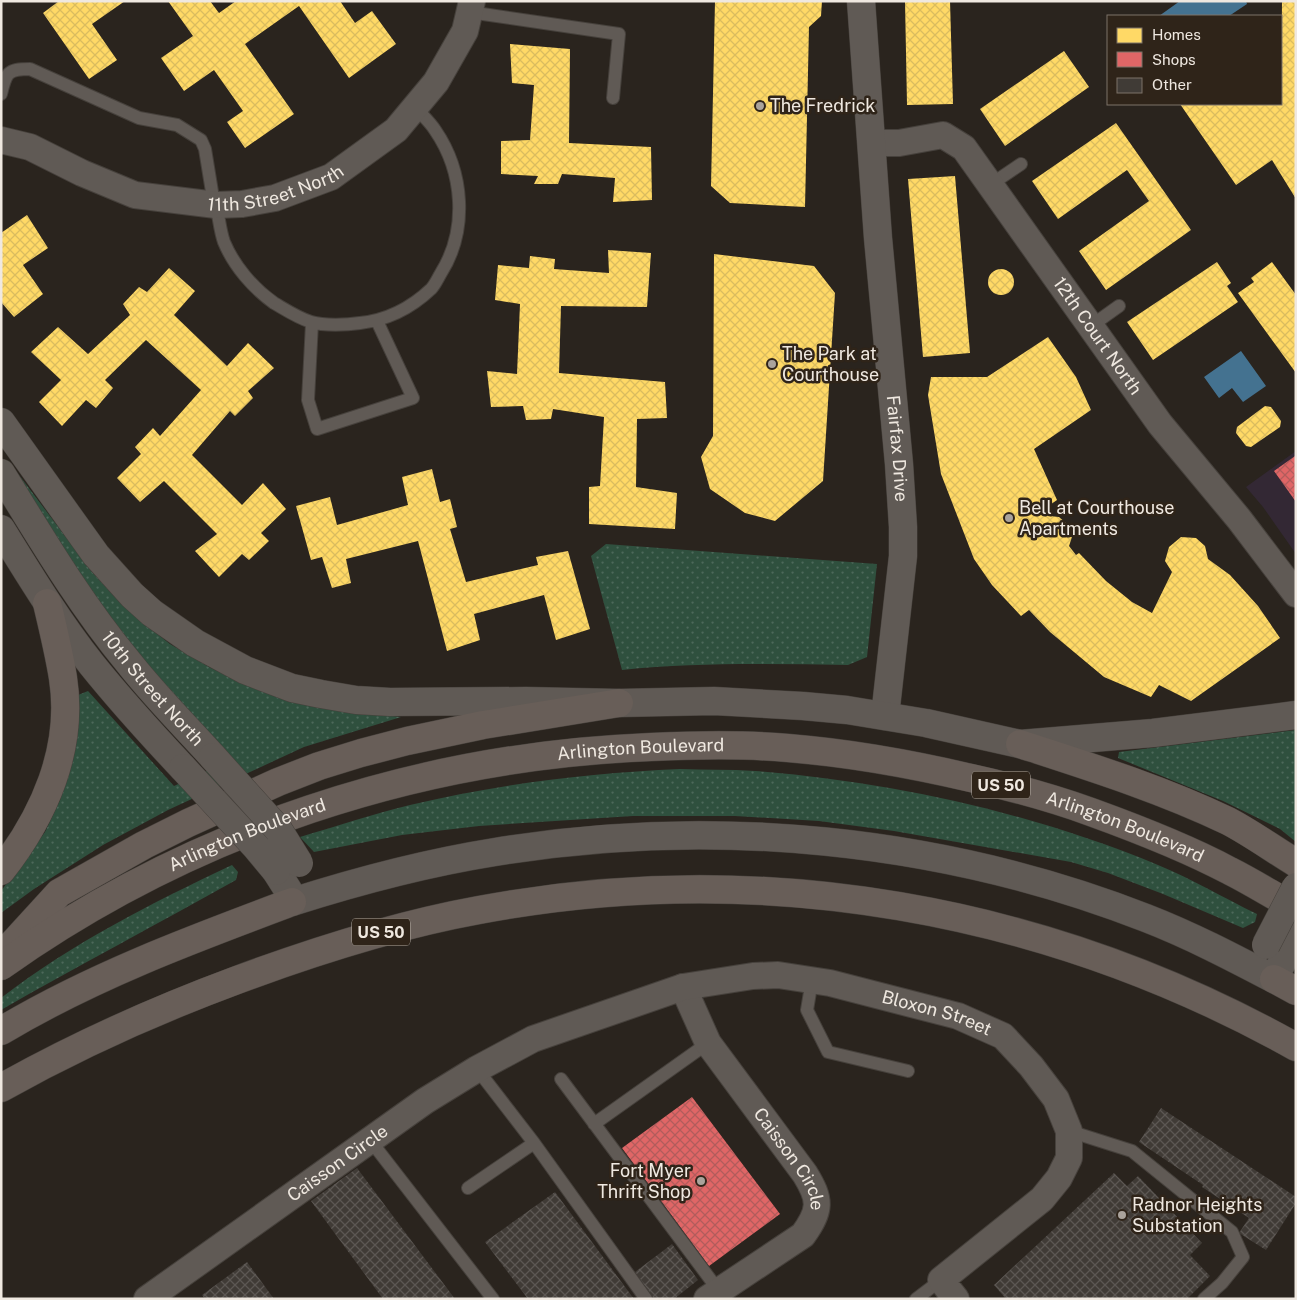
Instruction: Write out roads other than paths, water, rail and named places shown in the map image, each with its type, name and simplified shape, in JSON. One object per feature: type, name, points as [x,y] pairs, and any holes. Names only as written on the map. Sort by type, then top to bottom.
[{"type":"highway","points":[[1,871],[38,817],[48,796],[60,751],[64,718],[63,679],[47,603]]},
{"type":"highway","points":[[1,956],[59,893],[144,845],[278,782],[361,752],[407,741],[501,722],[619,703]]},
{"type":"highway","points":[[1020,744],[1118,775],[1173,796],[1230,822],[1296,863]]},
{"type":"highway","name":"Arlington Boulevard","points":[[1,966],[133,885],[275,821],[383,786],[485,764],[578,752],[631,748],[684,746],[786,748],[887,760],[982,780],[1053,799],[1140,830],[1188,850],[1230,871],[1296,908]]},
{"type":"highway","name":"US 50","points":[[1,1088],[55,1059],[145,1017],[193,996],[289,960],[383,932],[478,910],[577,895],[626,891],[730,890],[826,896],[922,909],[970,920],[1025,934],[1115,963],[1205,1001],[1296,1047]]},
{"type":"highway","points":[[1,1031],[49,1004],[113,973],[193,939],[302,899]]},
{"type":"main road","name":"Fairfax Drive","points":[[861,1],[878,238],[900,472],[903,526],[903,556],[885,716]]},
{"type":"main road","points":[[1,422],[77,530],[113,576],[132,595],[152,613],[195,643],[245,670],[292,688],[356,700],[390,702],[526,700],[619,703],[714,701],[761,703],[847,710],[885,716],[971,732],[1020,744],[1153,733],[1296,715]]},
{"type":"main road","name":"10th Street North","points":[[1,473],[59,567],[106,634],[135,671],[278,829],[288,867],[288,890],[302,899]]},
{"type":"main road","name":"10th Street North","points":[[1,529],[47,603],[117,696],[256,846],[288,867]]},
{"type":"main road","points":[[302,899],[400,871],[504,850],[626,838],[725,835],[768,837],[848,844],[904,852],[990,869],[1044,884],[1145,918],[1188,936],[1279,962],[1296,887]]},
{"type":"street","name":"11th Street North","points":[[1,140],[30,147],[82,173],[135,195],[215,205],[242,204],[275,198],[331,177],[396,130],[436,82],[465,31],[470,7]]},
{"type":"street","name":"12th Court North","points":[[872,143],[899,143],[943,136],[964,148],[1160,424],[1238,519],[1296,594]]},
{"type":"street","name":"Bloxon Street","points":[[534,1039],[683,986],[753,976],[778,975],[830,983],[958,1016],[1003,1036],[1031,1066],[1056,1099],[1069,1131],[1069,1158],[1060,1178],[1042,1199],[948,1289]]},
{"type":"street","name":"Caisson Circle","points":[[683,986],[708,1042],[805,1174],[815,1190],[817,1203],[814,1220],[803,1235],[713,1295]]},
{"type":"street","name":"Caisson Circle","points":[[161,1295],[425,1101],[534,1039]]},
{"type":"lane","points":[[470,7],[619,34],[613,98]]},
{"type":"lane","points":[[1,94],[5,77],[14,69],[30,69],[139,118],[177,126],[190,132],[201,140],[205,149],[224,242],[241,270],[262,294],[286,311],[312,323],[349,325],[377,321],[401,312],[432,288],[450,260],[457,235],[460,205],[457,182],[451,160],[435,129],[415,107]]},
{"type":"lane","points":[[990,185],[1020,164]]},
{"type":"lane","points":[[1091,326],[1119,306]]},
{"type":"lane","points":[[312,323],[308,400],[317,429],[413,398],[377,321]]},
{"type":"lane","points":[[812,980],[807,1010],[828,1052],[908,1071]]},
{"type":"lane","points":[[594,1124],[708,1042]]},
{"type":"lane","points":[[477,1070],[534,1143],[646,1299]]},
{"type":"lane","points":[[561,1079],[713,1295]]},
{"type":"lane","points":[[1069,1131],[1132,1151],[1232,1232],[1243,1257],[1222,1283],[1204,1299]]},
{"type":"lane","points":[[370,1140],[493,1299]]},
{"type":"lane","points":[[468,1188],[534,1143]]},
{"type":"lane","points":[[916,1299],[948,1289]]},
{"type":"water","points":[[1180,1],[1246,1],[1247,4],[1230,15],[1160,15]]},
{"type":"water","points":[[1241,351],[1266,386],[1243,402],[1232,388],[1219,398],[1204,377]]},
{"type":"place","name":"The Fredrick","points":[[760,106]]},
{"type":"place","name":"The Park at Courthouse","points":[[772,364]]},
{"type":"place","name":"Bell at Courthouse Apartments","points":[[1009,518]]},
{"type":"place","name":"Fort Myer Thrift Shop","points":[[701,1181]]},
{"type":"place","name":"Radnor Heights Substation","points":[[1122,1215]]}]
